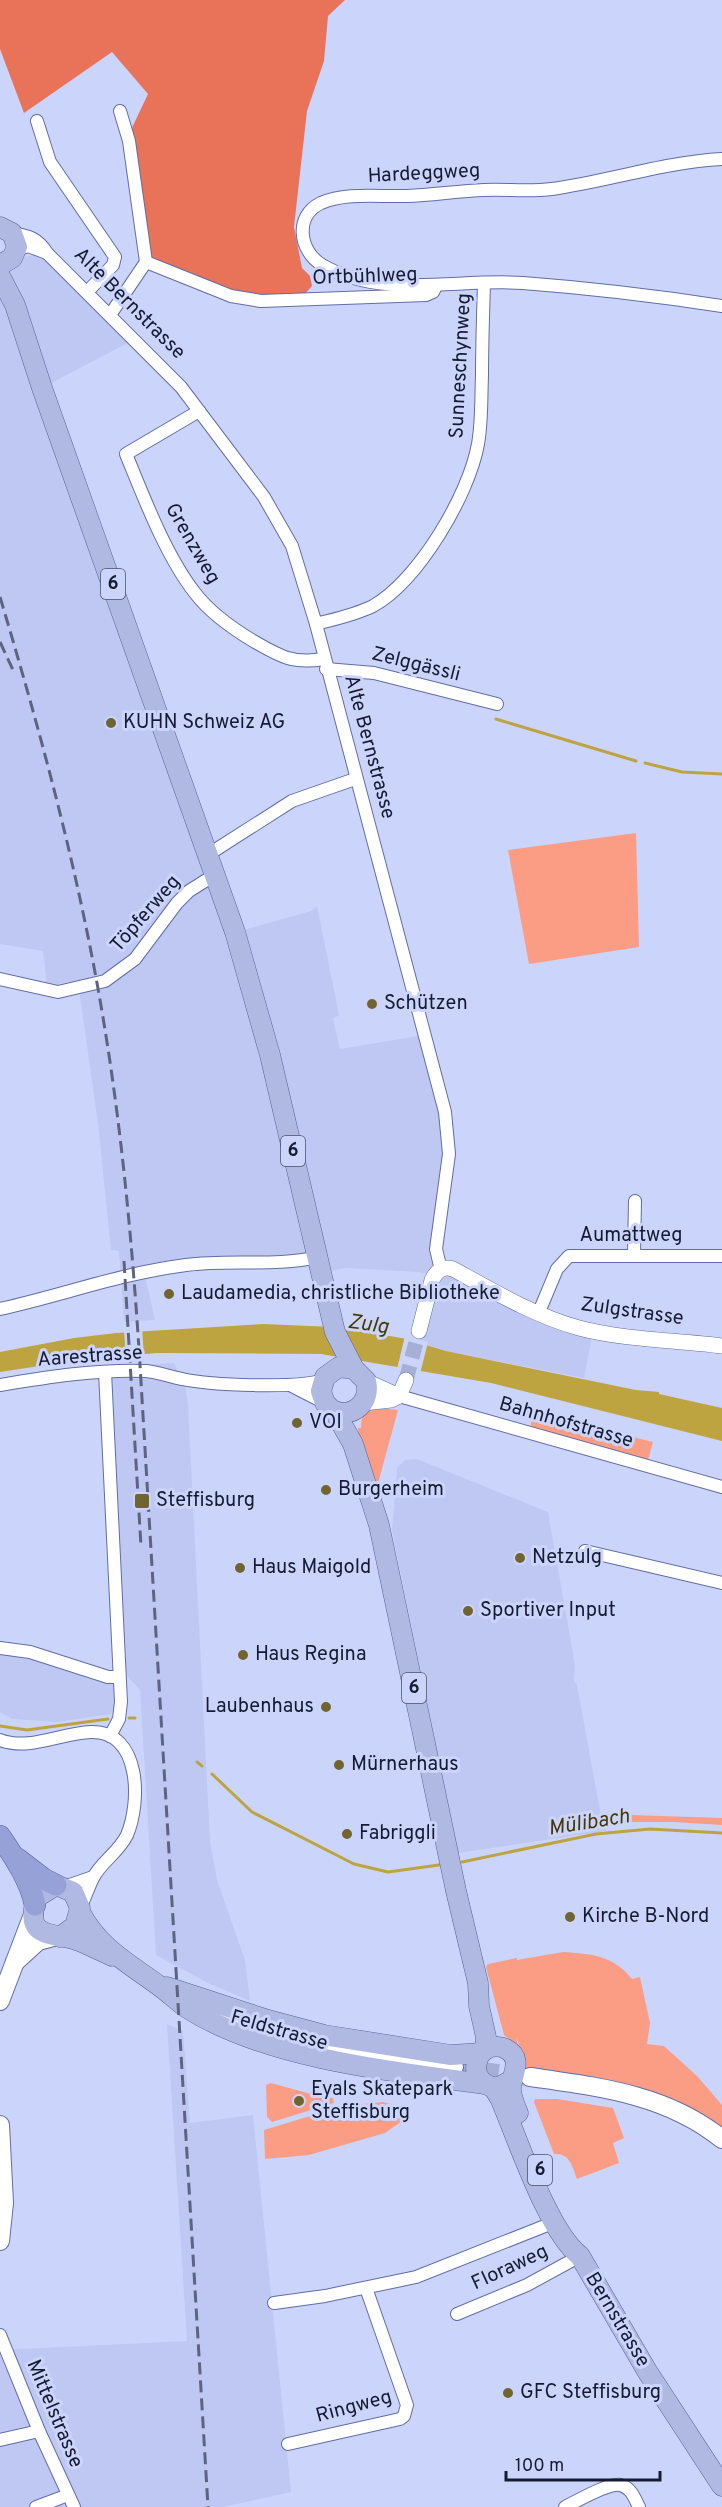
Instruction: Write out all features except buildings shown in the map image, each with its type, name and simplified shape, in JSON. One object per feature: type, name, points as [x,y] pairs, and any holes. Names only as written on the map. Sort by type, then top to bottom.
[{"type":"highway","points":[[0,1836],[15,1857],[31,1891],[34,1908]]},
{"type":"highway","points":[[15,1857],[44,1879],[60,1886]]},
{"type":"main road","name":"6","points":[[6,240],[15,305]]},
{"type":"main road","name":"6","points":[[0,276],[15,305],[42,388],[216,874],[264,1032],[343,1372]]},
{"type":"main road","points":[[343,1372],[367,1393],[360,1406],[343,1413],[330,1407],[321,1391],[343,1372]]},
{"type":"main road","name":"6","points":[[353,1444],[360,1406]]},
{"type":"main road","name":"6","points":[[330,1407],[353,1444],[381,1533],[441,1820],[478,1983],[488,2003],[496,2037],[489,2050]]},
{"type":"main road","points":[[0,2001],[38,1897],[60,1886],[73,1892],[80,1910],[75,1926],[57,1937],[38,1941],[15,1962]]},
{"type":"main road","points":[[34,1908],[38,1928],[57,1937]]},
{"type":"main road","name":"Feldstrasse","points":[[80,1910],[90,1928],[117,1958]]},
{"type":"main road","name":"Feldstrasse","points":[[57,1937],[77,1941],[117,1958],[158,1985],[217,2013],[292,2038],[367,2054],[454,2067]]},
{"type":"main road","points":[[158,1985],[191,1993],[268,2020],[324,2035],[451,2055],[489,2050],[512,2054],[521,2079]]},
{"type":"main road","points":[[158,1985],[209,2020],[274,2045],[363,2066],[489,2086],[504,2086],[521,2079],[596,2087],[643,2097],[688,2116],[722,2139]]},
{"type":"main road","points":[[489,2050],[477,2062],[477,2072],[489,2086]]},
{"type":"main road","name":"6","points":[[521,2079],[512,2097],[580,2256]]},
{"type":"main road","name":"Bernstrasse","points":[[489,2086],[501,2098],[521,2150],[569,2247],[580,2256],[647,2371],[722,2486]]},
{"type":"main road","points":[[0,2125],[4,2203],[0,2241]]},
{"type":"street","points":[[110,315],[146,262],[129,141],[120,111]]},
{"type":"street","points":[[37,121],[50,162],[115,256],[113,265],[87,292]]},
{"type":"street","name":"Hardeggweg","points":[[436,286],[360,279],[323,265],[313,259],[303,244],[302,235],[306,218],[316,206],[339,198],[430,195],[482,190],[551,189],[722,159]]},
{"type":"street","name":"Alte Bernstrasse","points":[[6,240],[47,253],[162,366],[264,497],[285,532],[296,559],[316,624],[447,1127],[448,1177],[436,1249],[441,1269]]},
{"type":"street","name":"Ortbühlweg","points":[[146,262],[231,296],[261,301],[426,295],[433,292],[436,286],[522,283],[722,306]]},
{"type":"street","name":"Sunneschynweg","points":[[316,624],[356,614],[398,588],[423,558],[455,507],[465,486],[478,445],[484,284]]},
{"type":"street","name":"Grenzweg","points":[[199,411],[126,454],[151,516],[195,593],[231,627],[285,658],[325,664]]},
{"type":"street","name":"Zelggässli","points":[[325,664],[374,673],[497,704]]},
{"type":"street","points":[[209,854],[292,801],[355,779]]},
{"type":"street","name":"Töpferweg","points":[[0,979],[52,992],[82,988],[105,981],[135,959],[189,891],[216,874]]},
{"type":"street","points":[[634,1255],[635,1201]]},
{"type":"street","name":"Aumattweg","points":[[539,1312],[552,1277],[565,1258],[578,1255],[722,1256]]},
{"type":"street","points":[[0,1309],[144,1271],[217,1262],[292,1262],[318,1257]]},
{"type":"street","points":[[419,1331],[432,1280],[441,1269]]},
{"type":"street","name":"Zulgstrasse","points":[[441,1269],[453,1269],[539,1312],[578,1328],[602,1333],[722,1346]]},
{"type":"street","points":[[105,1372],[121,1710],[120,1719],[110,1736]]},
{"type":"street","name":"Aarestrasse","points":[[0,1385],[105,1372],[152,1372],[182,1379],[289,1385]]},
{"type":"street","points":[[289,1385],[343,1372],[399,1396]]},
{"type":"street","points":[[360,1406],[391,1400],[399,1396],[406,1380]]},
{"type":"street","points":[[289,1385],[330,1407]]},
{"type":"street","name":"Bahnhofstrasse","points":[[399,1396],[722,1487]]},
{"type":"street","points":[[585,1551],[722,1583]]},
{"type":"street","points":[[0,1648],[30,1652],[108,1677],[119,1677]]},
{"type":"street","points":[[0,1740],[21,1743],[87,1732],[110,1736],[122,1745],[129,1758],[134,1785],[134,1813],[130,1826],[118,1850],[93,1877],[80,1910]]},
{"type":"street","points":[[60,1886],[93,1877]]},
{"type":"street","points":[[274,2303],[366,2288],[416,2277],[555,2222]]},
{"type":"street","name":"Floraweg","points":[[457,2314],[527,2285],[580,2256]]},
{"type":"street","name":"Ringweg","points":[[288,2444],[400,2420],[404,2416],[407,2405],[366,2288]]},
{"type":"street","name":"Mittelstrasse","points":[[0,2335],[39,2431],[74,2507]]},
{"type":"street","points":[[0,2440],[39,2431]]},
{"type":"street","points":[[565,2507],[609,2486],[621,2485],[631,2492],[639,2507]]},
{"type":"street","points":[[36,2507],[68,2495]]},
{"type":"shaded area","points":[[0,0],[345,0],[328,16],[324,61],[307,111],[294,227],[302,268],[310,276],[312,286],[305,294],[261,298],[232,293],[149,259],[131,130],[148,94],[112,52],[24,113],[0,49]]},
{"type":"shaded area","points":[[47,253],[135,339],[42,388],[236,932],[311,911],[317,906],[339,1015],[333,1019],[340,1049],[424,1035],[445,1112],[440,1269],[593,1331],[584,1378],[446,1351],[417,1342],[434,1275],[347,1268],[321,1272],[318,1257],[144,1272],[155,1320],[124,1322],[119,1251],[111,1250],[98,1123],[80,996],[84,979],[47,986],[43,951],[0,944],[0,261]]},
{"type":"shaded area","points":[[636,833],[639,947],[529,964],[508,850]]},
{"type":"shaded area","points":[[264,1324],[333,1327],[402,1338],[446,1351],[636,1390],[659,1392],[659,1394],[722,1408],[722,1441],[491,1383],[321,1354],[157,1353],[79,1360],[0,1372],[0,1352],[74,1338],[116,1333]]},
{"type":"shaded area","points":[[174,1363],[185,1385],[188,1405],[210,1842],[217,1880],[245,1960],[250,2001],[208,1983],[156,1955],[140,1690],[119,1667],[101,1381],[126,1366]]},
{"type":"shaded area","points":[[370,1409],[398,1410],[377,1487],[359,1440],[358,1428],[361,1428],[362,1415]]},
{"type":"shaded area","points":[[533,1413],[653,1442],[648,1460],[530,1429]]},
{"type":"shaded area","points":[[417,1459],[548,1512],[575,1665],[574,1681],[577,1685],[601,1816],[607,1821],[606,1831],[458,1853],[392,1531],[397,1468],[405,1460]]},
{"type":"shaded area","points":[[0,1651],[17,1652],[117,1683],[114,1709],[111,1714],[58,1722],[12,1719],[0,1712]]},
{"type":"shaded area","points":[[601,1814],[722,1818],[722,1825],[616,1822],[607,1821]]},
{"type":"shaded area","points":[[563,1952],[601,1957],[617,1965],[632,1979],[640,1977],[650,2023],[647,2044],[664,2046],[697,2076],[722,2105],[722,2131],[527,2070],[516,2036],[518,2047],[504,2035],[486,1967],[488,1964],[517,1958],[517,1960]]},
{"type":"shaded area","points":[[167,2024],[183,2031],[190,2123],[253,2115],[291,2492],[223,2507],[0,2507],[0,2350],[187,2341]]},
{"type":"shaded area","name":"Eyals Skatepark Steffisburg","points":[[271,2083],[333,2098],[334,2103],[272,2122],[267,2117],[266,2085]]},
{"type":"shaded area","points":[[535,2099],[557,2099],[613,2108],[624,2138],[613,2143],[619,2163],[577,2179],[567,2158],[554,2154],[534,2102]]},
{"type":"shaded area","points":[[383,2102],[400,2107],[405,2119],[385,2133],[309,2155],[265,2159],[264,2130],[343,2106]]},
{"type":"pier","points":[[142,1328],[144,1357],[126,1358],[124,1330]]},
{"type":"pier","points":[[405,1336],[428,1342],[420,1374],[397,1369]]},
{"type":"waterway","points":[[496,719],[636,761]]},
{"type":"waterway","points":[[645,763],[682,772],[722,774]]},
{"type":"waterway","name":"Mülibach","points":[[129,1718],[135,1718]]},
{"type":"waterway","name":"Mülibach","points":[[0,1726],[27,1730],[108,1719]]},
{"type":"waterway","name":"Mülibach","points":[[197,1762],[202,1766]]},
{"type":"waterway","name":"Mülibach","points":[[212,1774],[252,1812],[354,1864],[388,1872],[439,1865]]},
{"type":"waterway","name":"Mülibach","points":[[462,1862],[596,1834],[650,1829],[722,1833]]},
{"type":"tunnel","points":[[406,1380],[419,1331]]},
{"type":"tunnel","points":[[454,2067],[526,2077]]},
{"type":"railway","points":[[0,597],[41,740],[88,934],[105,1030],[124,1173],[140,1365],[208,2507]]},
{"type":"railway","points":[[0,642],[13,670]]},
{"type":"railway","points":[[124,1261],[141,1546]]},
{"type":"place","name":"KUHN Schweiz AG","points":[[111,723]]},
{"type":"place","name":"Schützen","points":[[372,1004]]},
{"type":"place","name":"Laudamedia, christliche Bibliotheke","points":[[169,1294]]},
{"type":"place","name":"VOI","points":[[297,1423]]},
{"type":"place","name":"Burgerheim","points":[[326,1490]]},
{"type":"place","name":"Steffisburg","points":[[142,1501]]},
{"type":"place","name":"Netzulg","points":[[520,1558]]},
{"type":"place","name":"Haus Maigold","points":[[240,1568]]},
{"type":"place","name":"Sportiver Input","points":[[468,1611]]},
{"type":"place","name":"Haus Regina","points":[[243,1655]]},
{"type":"place","name":"Laubenhaus","points":[[326,1707]]},
{"type":"place","name":"Mürnerhaus","points":[[339,1765]]},
{"type":"place","name":"Fabriggli","points":[[347,1834]]},
{"type":"place","name":"Kirche B-Nord","points":[[570,1917]]},
{"type":"place","name":"Eyals Skatepark Steffisburg","points":[[299,2101]]},
{"type":"place","name":"GFC Steffisburg","points":[[508,2393]]},
{"type":"water label","name":"Zulg","points":[[368,1325]]}]
